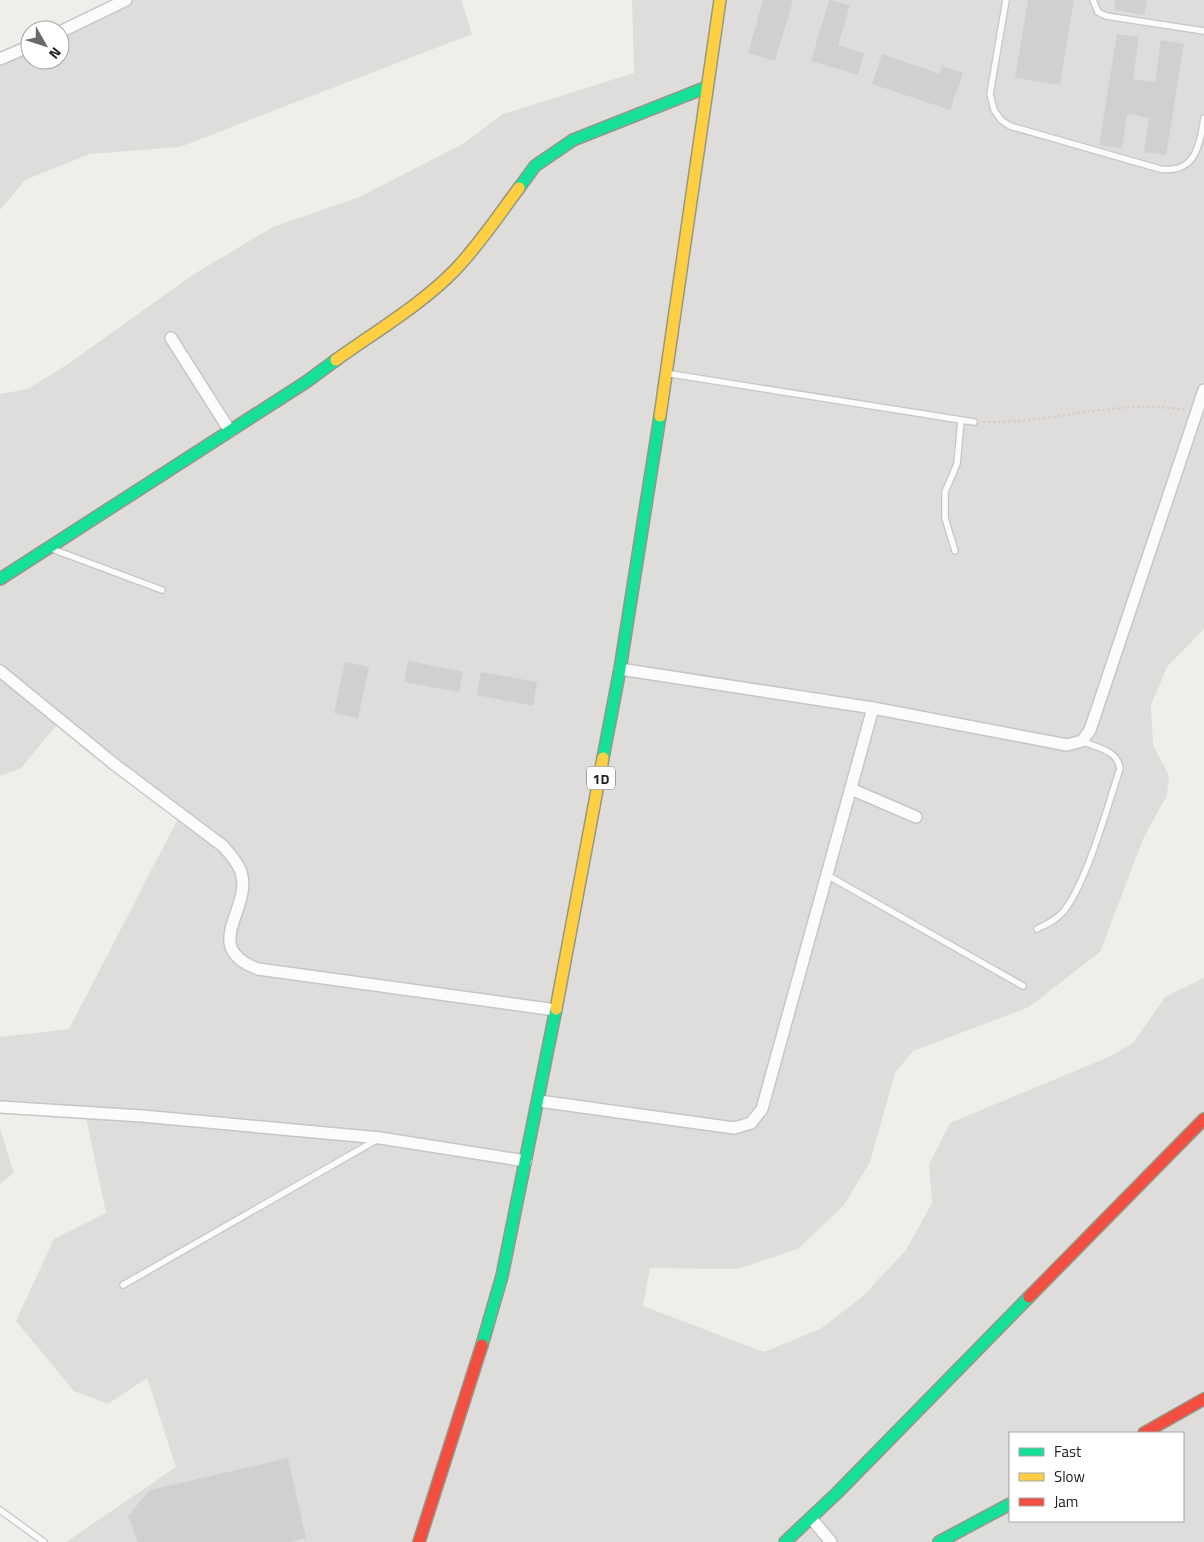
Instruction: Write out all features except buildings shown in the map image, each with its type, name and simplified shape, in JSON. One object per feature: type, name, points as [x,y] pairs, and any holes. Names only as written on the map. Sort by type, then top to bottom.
[{"type":"main road","name":"1D","points":[[419,1542],[470,1389],[502,1276],[556,1010],[620,670],[667,373],[720,0]]},
{"type":"main road","points":[[0,579],[306,382],[382,327],[454,271],[477,245],[535,166],[554,151],[573,140],[707,87]]},
{"type":"main road","points":[[785,1542],[811,1518],[1204,1119]]},
{"type":"main road","points":[[1146,1432],[1204,1399]]},
{"type":"main road","points":[[939,1542],[1009,1505]]},
{"type":"street","points":[[70,27],[126,0]]},
{"type":"street","points":[[0,59],[20,50]]},
{"type":"street","points":[[171,338],[230,431]]},
{"type":"street","points":[[620,670],[873,708],[1067,745],[1082,741],[1090,730],[1204,390]]},
{"type":"street","points":[[0,671],[114,764],[223,846],[235,859],[241,873],[242,890],[230,933],[230,946],[236,957],[246,965],[258,970],[556,1010]]},
{"type":"street","points":[[538,1102],[734,1128],[751,1123],[762,1109],[873,708]]},
{"type":"street","points":[[851,789],[916,818]]},
{"type":"street","points":[[0,1107],[142,1116],[380,1138],[526,1161]]},
{"type":"street","points":[[811,1518],[831,1542]]},
{"type":"lane","points":[[1005,0],[990,94],[994,110],[1001,120],[1010,126],[1173,171],[1184,166],[1194,156],[1200,144],[1204,118]]},
{"type":"lane","points":[[1093,0],[1098,12],[1106,16],[1204,31]]},
{"type":"lane","points":[[667,373],[974,422]]},
{"type":"lane","points":[[955,551],[945,518],[944,492],[957,464],[961,421]]},
{"type":"lane","points":[[50,548],[162,590]]},
{"type":"lane","points":[[1037,929],[1052,922],[1063,912],[1074,894],[1085,869],[1120,769],[1119,761],[1114,754],[1082,741]]},
{"type":"lane","points":[[827,875],[1022,986]]},
{"type":"lane","points":[[123,1285],[380,1138]]},
{"type":"lane","points":[[0,1510],[44,1542]]},
{"type":"path","points":[[974,422],[1027,421],[1135,406],[1160,405],[1196,412]]},
{"type":"shaded area","points":[[126,0],[461,0],[472,34],[180,147],[90,154],[25,180],[0,210],[0,59],[20,50],[20,70],[70,70],[70,27]]},
{"type":"shaded area","points":[[632,0],[1204,0],[1204,629],[1167,667],[1151,705],[1153,745],[1169,776],[1167,795],[1144,837],[1100,952],[1029,1007],[913,1051],[895,1073],[870,1162],[844,1205],[798,1249],[737,1269],[650,1268],[643,1306],[764,1352],[820,1329],[862,1297],[906,1250],[932,1203],[929,1165],[950,1123],[1111,1056],[1134,1042],[1165,997],[1204,978],[1204,1542],[66,1542],[176,1467],[147,1378],[108,1404],[74,1391],[16,1321],[54,1239],[106,1213],[85,1113],[0,1107],[0,1037],[69,1029],[181,813],[60,721],[21,768],[0,776],[0,394],[28,389],[71,362],[194,274],[273,227],[359,197],[461,145],[503,114],[634,73]]},
{"type":"shaded area","points":[[0,1129],[14,1173],[0,1184]]},
{"type":"traffic: fast","points":[[519,188],[535,166],[573,140],[707,87]]},
{"type":"traffic: fast","points":[[0,579],[306,382],[336,360]]},
{"type":"traffic: fast","points":[[603,758],[620,669],[660,416]]},
{"type":"traffic: fast","points":[[482,1345],[502,1276],[556,1009]]},
{"type":"traffic: fast","points":[[785,1542],[837,1493],[1029,1297]]},
{"type":"traffic: fast","points":[[939,1542],[1009,1505]]},
{"type":"traffic: slow","points":[[660,416],[720,0]]},
{"type":"traffic: slow","points":[[336,360],[413,306],[455,270],[472,251],[519,188]]},
{"type":"traffic: slow","points":[[556,1009],[603,758]]},
{"type":"traffic: jam","points":[[1029,1297],[1204,1119]]},
{"type":"traffic: jam","points":[[419,1542],[482,1345]]},
{"type":"traffic: jam","points":[[1146,1432],[1204,1399]]}]
